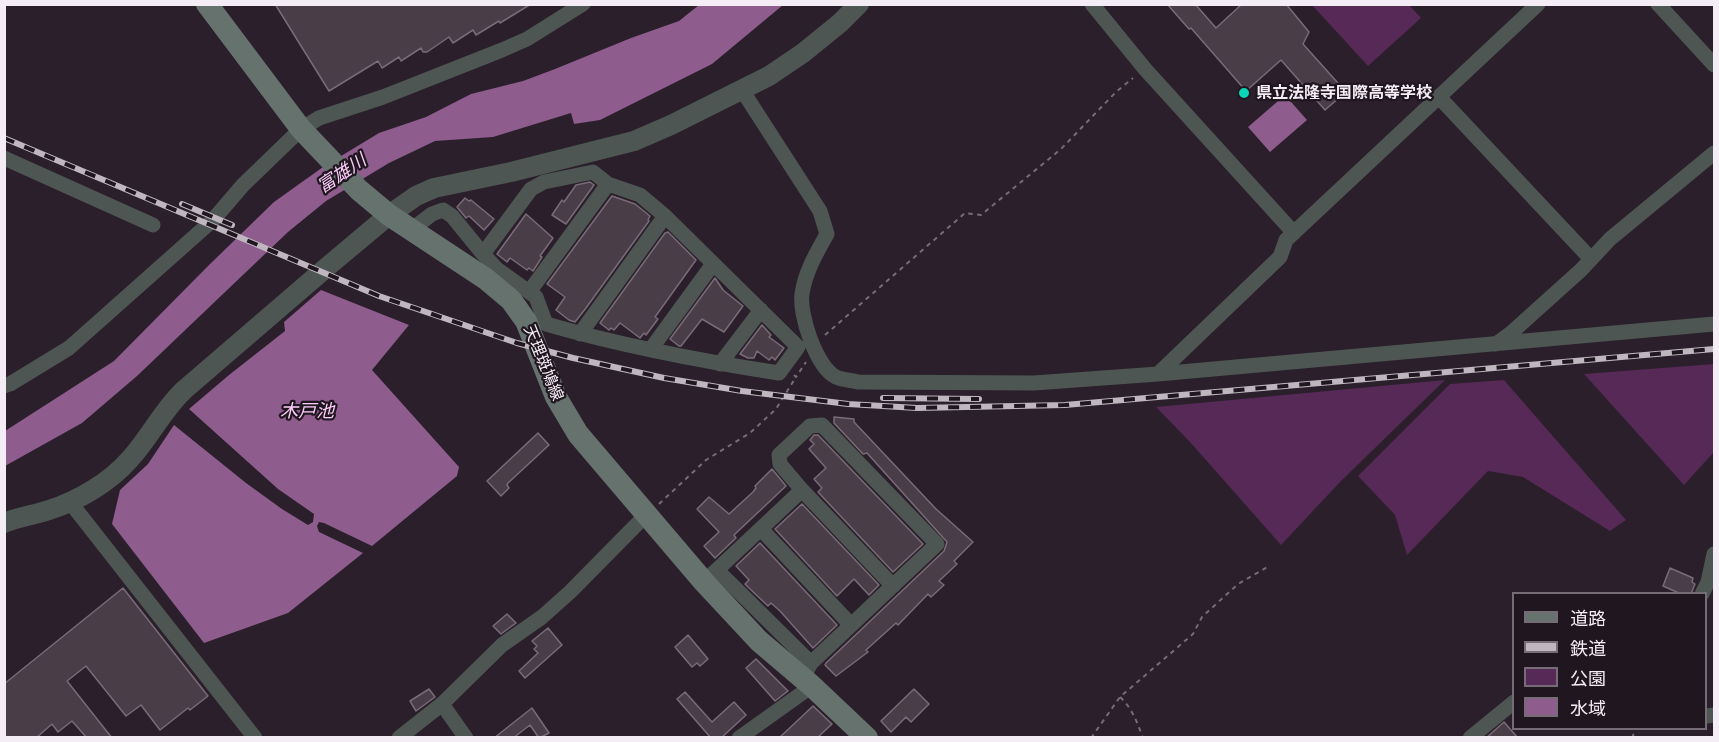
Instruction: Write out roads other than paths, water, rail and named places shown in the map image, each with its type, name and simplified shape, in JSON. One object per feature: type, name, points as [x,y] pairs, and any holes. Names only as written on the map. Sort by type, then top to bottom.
[{"type":"main road","name":"天理斑鳩線","points":[[207,4],[304,132],[382,210],[486,279],[511,300],[526,321],[555,397],[578,434],[646,515],[711,576],[759,641],[808,676],[867,738]]},
{"type":"street","points":[[4,386],[69,348],[213,220],[243,185],[319,118],[382,97],[502,50],[527,39],[583,4]]},
{"type":"street","points":[[4,523],[70,502],[119,471],[170,404],[184,390],[382,210],[434,188],[511,172],[634,141],[769,76],[840,23],[859,4]]},
{"type":"street","points":[[1092,4],[1145,69],[1294,233]]},
{"type":"street","points":[[1158,374],[1280,257],[1286,240],[1538,4]]},
{"type":"street","points":[[1658,4],[1714,66]]},
{"type":"street","points":[[742,90],[820,211],[827,234],[811,264],[802,294],[805,321],[814,346],[824,368],[836,377],[858,382],[1034,383],[1714,324]]},
{"type":"street","points":[[1439,97],[1591,259]]},
{"type":"street","points":[[1496,344],[1511,333],[1610,240],[1714,153]]},
{"type":"street","points":[[4,158],[153,225]]},
{"type":"street","points":[[411,230],[432,214],[443,210],[452,216],[483,254],[497,269],[536,297],[546,324],[580,334],[720,364],[779,373],[798,347],[665,216],[640,195],[608,184],[593,172],[544,182],[531,189],[483,254]]},
{"type":"street","points":[[529,292],[608,184]]},
{"type":"street","points":[[580,334],[665,216]]},
{"type":"street","points":[[651,349],[713,264]]},
{"type":"street","points":[[720,364],[761,310]]},
{"type":"street","points":[[738,738],[808,676],[851,625],[892,586],[936,544],[822,425],[810,426],[779,455],[780,464],[892,586]]},
{"type":"street","points":[[711,576],[802,490]]},
{"type":"street","points":[[70,502],[255,738]]},
{"type":"street","points":[[399,738],[442,704],[502,645],[542,617],[570,592],[646,515]]},
{"type":"street","points":[[761,529],[851,625]]},
{"type":"street","points":[[1708,587],[1714,554]]},
{"type":"street","points":[[442,704],[466,738]]},
{"type":"street","points":[[1470,738],[1512,704]]},
{"type":"water","name":"富雄川","points":[[699,5],[783,5],[712,64],[600,120],[574,124],[571,113],[493,137],[435,141],[389,163],[326,201],[288,232],[137,376],[82,423],[5,466],[5,431],[114,361],[274,202],[323,167],[379,133],[426,117],[471,94],[523,81],[679,21]]},
{"type":"water","points":[[1285,95],[1307,120],[1270,152],[1248,127]]},
{"type":"water","name":"木戸池","points":[[321,290],[409,325],[372,370],[459,467],[457,476],[372,546],[319,522],[317,526],[319,532],[363,553],[288,613],[204,643],[112,524],[120,490],[148,464],[174,425],[282,509],[308,525],[313,522],[314,514],[278,489],[189,409],[285,331],[284,322]]},
{"type":"railway","points":[[4,138],[379,296],[517,343],[573,358],[664,378],[742,391],[848,404],[917,408],[1065,405],[1714,349]]},
{"type":"railway","points":[[182,204],[232,225]]},
{"type":"railway","points":[[883,398],[979,399]]},
{"type":"place","name":"県立法隆寺国際高等学校","points":[[1244,93]]}]
